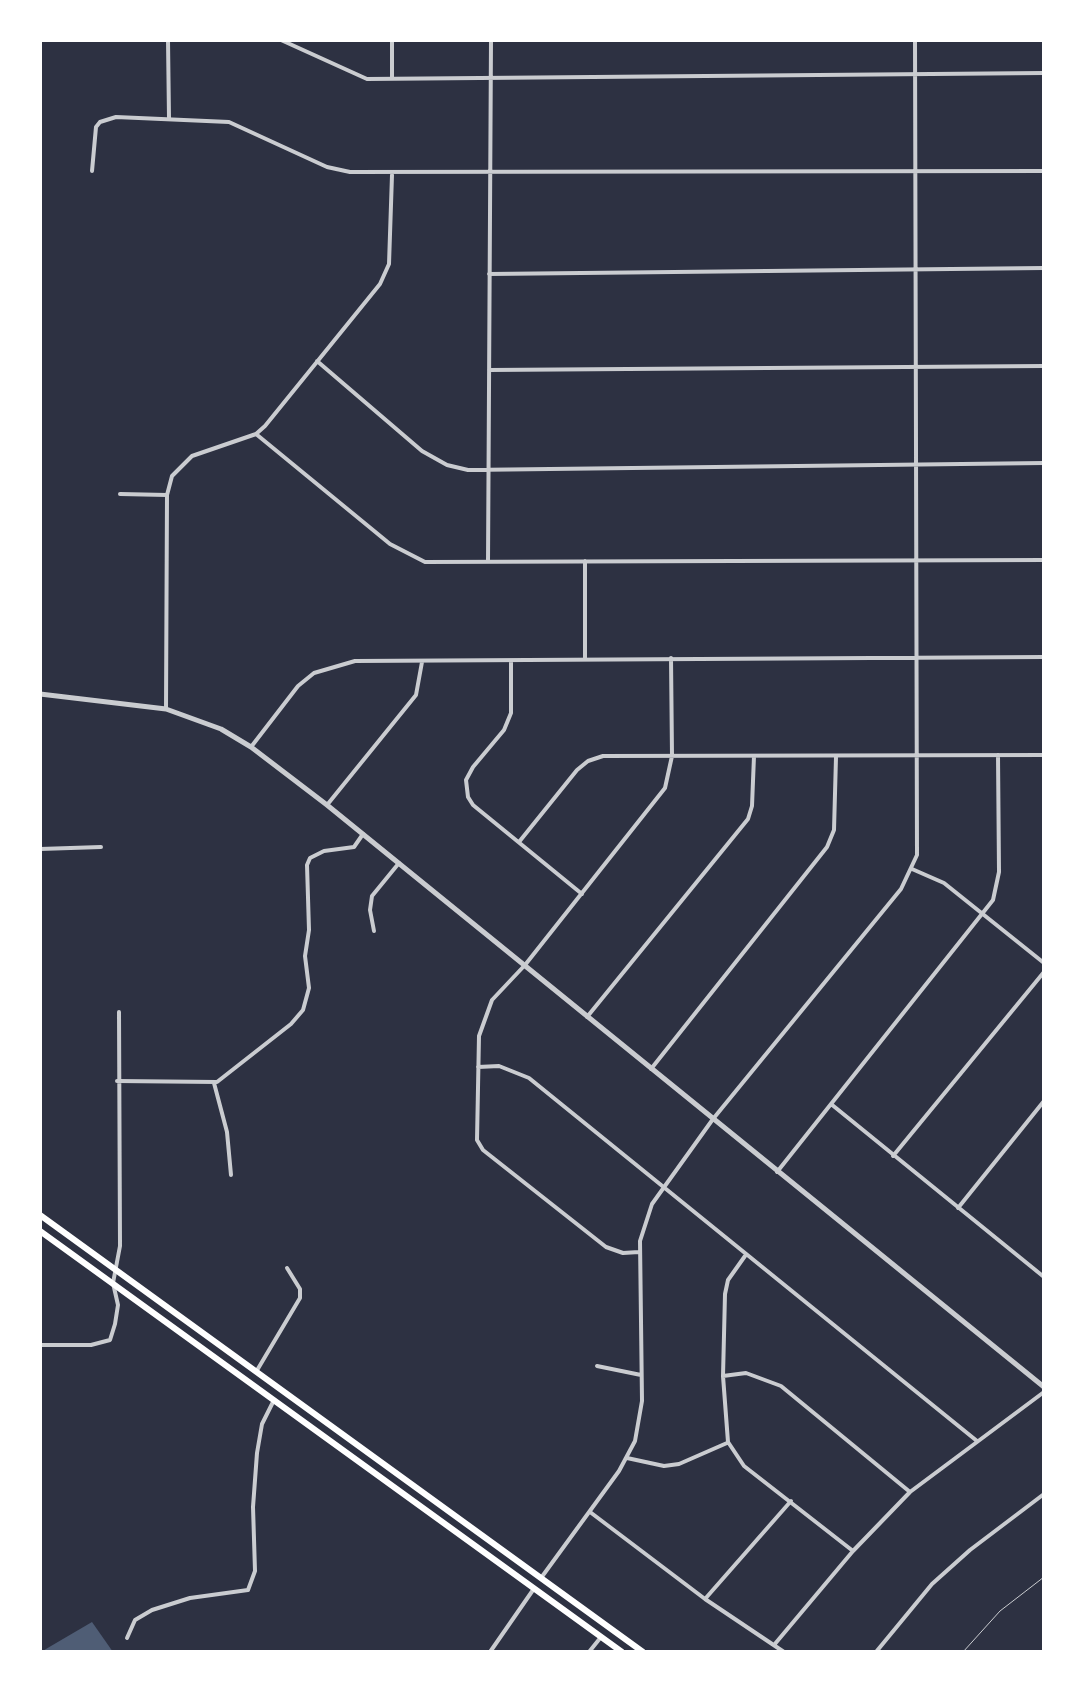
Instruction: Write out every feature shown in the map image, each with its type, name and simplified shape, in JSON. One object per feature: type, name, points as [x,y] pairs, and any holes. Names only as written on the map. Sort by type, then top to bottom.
[{"type":"main road","points":[[40,1215],[642,1652]]},
{"type":"main road","points":[[40,1231],[622,1652]]},
{"type":"main road","points":[[535,1587],[541,1578]]},
{"type":"street","points":[[168,40],[170,118]]},
{"type":"street","points":[[282,40],[368,79],[1044,74]]},
{"type":"street","points":[[392,40],[392,79]]},
{"type":"street","points":[[488,562],[491,40]]},
{"type":"street","points":[[541,1578],[628,1458],[640,1418],[639,1252],[646,1217],[662,1186],[900,889],[917,854],[915,40]]},
{"type":"street","points":[[92,171],[96,127],[116,117],[229,122],[327,167],[350,172],[1044,170]]},
{"type":"street","points":[[166,708],[167,495],[172,476],[192,456],[256,434],[266,426],[380,284],[389,264],[392,173]]},
{"type":"street","points":[[489,274],[1044,268]]},
{"type":"street","points":[[317,360],[422,451],[447,465],[468,470],[1044,463]]},
{"type":"street","points":[[489,370],[1044,366]]},
{"type":"street","points":[[256,434],[390,544],[412,557],[440,563],[1044,560]]},
{"type":"street","points":[[120,494],[167,495]]},
{"type":"street","points":[[585,562],[585,659]]},
{"type":"street","points":[[251,747],[298,686],[314,673],[354,661],[1044,657]]},
{"type":"street","points":[[639,1252],[623,1253],[606,1247],[483,1150],[477,1140],[479,1036],[492,1000],[525,965],[665,788],[672,756],[672,658]]},
{"type":"street","points":[[327,804],[416,696],[422,660]]},
{"type":"street","points":[[511,660],[511,712],[504,730],[472,767],[466,780],[472,805],[582,894]]},
{"type":"street","points":[[40,694],[166,708],[207,723],[251,747],[327,804],[1044,1390],[910,1492],[852,1550],[774,1645]]},
{"type":"street","points":[[650,1069],[827,847],[834,830],[836,755]]},
{"type":"street","points":[[777,1172],[993,900],[999,872],[998,755]]},
{"type":"street","points":[[518,842],[588,761],[603,756],[1044,755]]},
{"type":"street","points":[[587,1018],[748,820],[754,756]]},
{"type":"street","points":[[117,1081],[214,1083],[266,1045],[303,1010],[309,988],[305,956],[310,930],[307,865],[310,858],[324,851],[354,848],[363,834]]},
{"type":"street","points":[[40,848],[101,847]]},
{"type":"street","points":[[374,932],[372,896],[399,863]]},
{"type":"street","points":[[912,869],[944,883],[1044,963]]},
{"type":"street","points":[[894,1156],[1044,972]]},
{"type":"street","points":[[40,1345],[90,1345],[110,1340],[118,1305],[113,1283],[120,1246],[119,1012]]},
{"type":"street","points":[[478,1066],[499,1066],[529,1078],[977,1440]]},
{"type":"street","points":[[214,1083],[227,1132],[231,1175]]},
{"type":"street","points":[[958,1208],[1044,1101]]},
{"type":"street","points":[[831,1104],[1044,1277]]},
{"type":"street","points":[[745,1256],[728,1280],[724,1294],[722,1376],[728,1442],[744,1466],[852,1550]]},
{"type":"street","points":[[256,1372],[300,1298],[300,1289],[287,1268]]},
{"type":"street","points":[[597,1366],[641,1375]]},
{"type":"street","points":[[722,1376],[746,1373],[781,1386],[910,1492]]},
{"type":"street","points":[[127,1638],[135,1620],[152,1610],[190,1598],[248,1590],[255,1572],[253,1506],[257,1453],[262,1424],[274,1400]]},
{"type":"street","points":[[628,1458],[664,1466],[679,1464],[728,1442]]},
{"type":"street","points":[[876,1652],[932,1584],[1044,1494]]},
{"type":"street","points":[[705,1599],[791,1501]]},
{"type":"street","points":[[590,1512],[705,1599],[784,1652]]},
{"type":"street","points":[[490,1652],[535,1587]]},
{"type":"street","points":[[589,1652],[601,1637]]},
{"type":"lane","points":[[963,1652],[1000,1611],[1044,1577]]},
{"type":"water","points":[[92,1622],[113,1652],[41,1652],[51,1646]]}]
